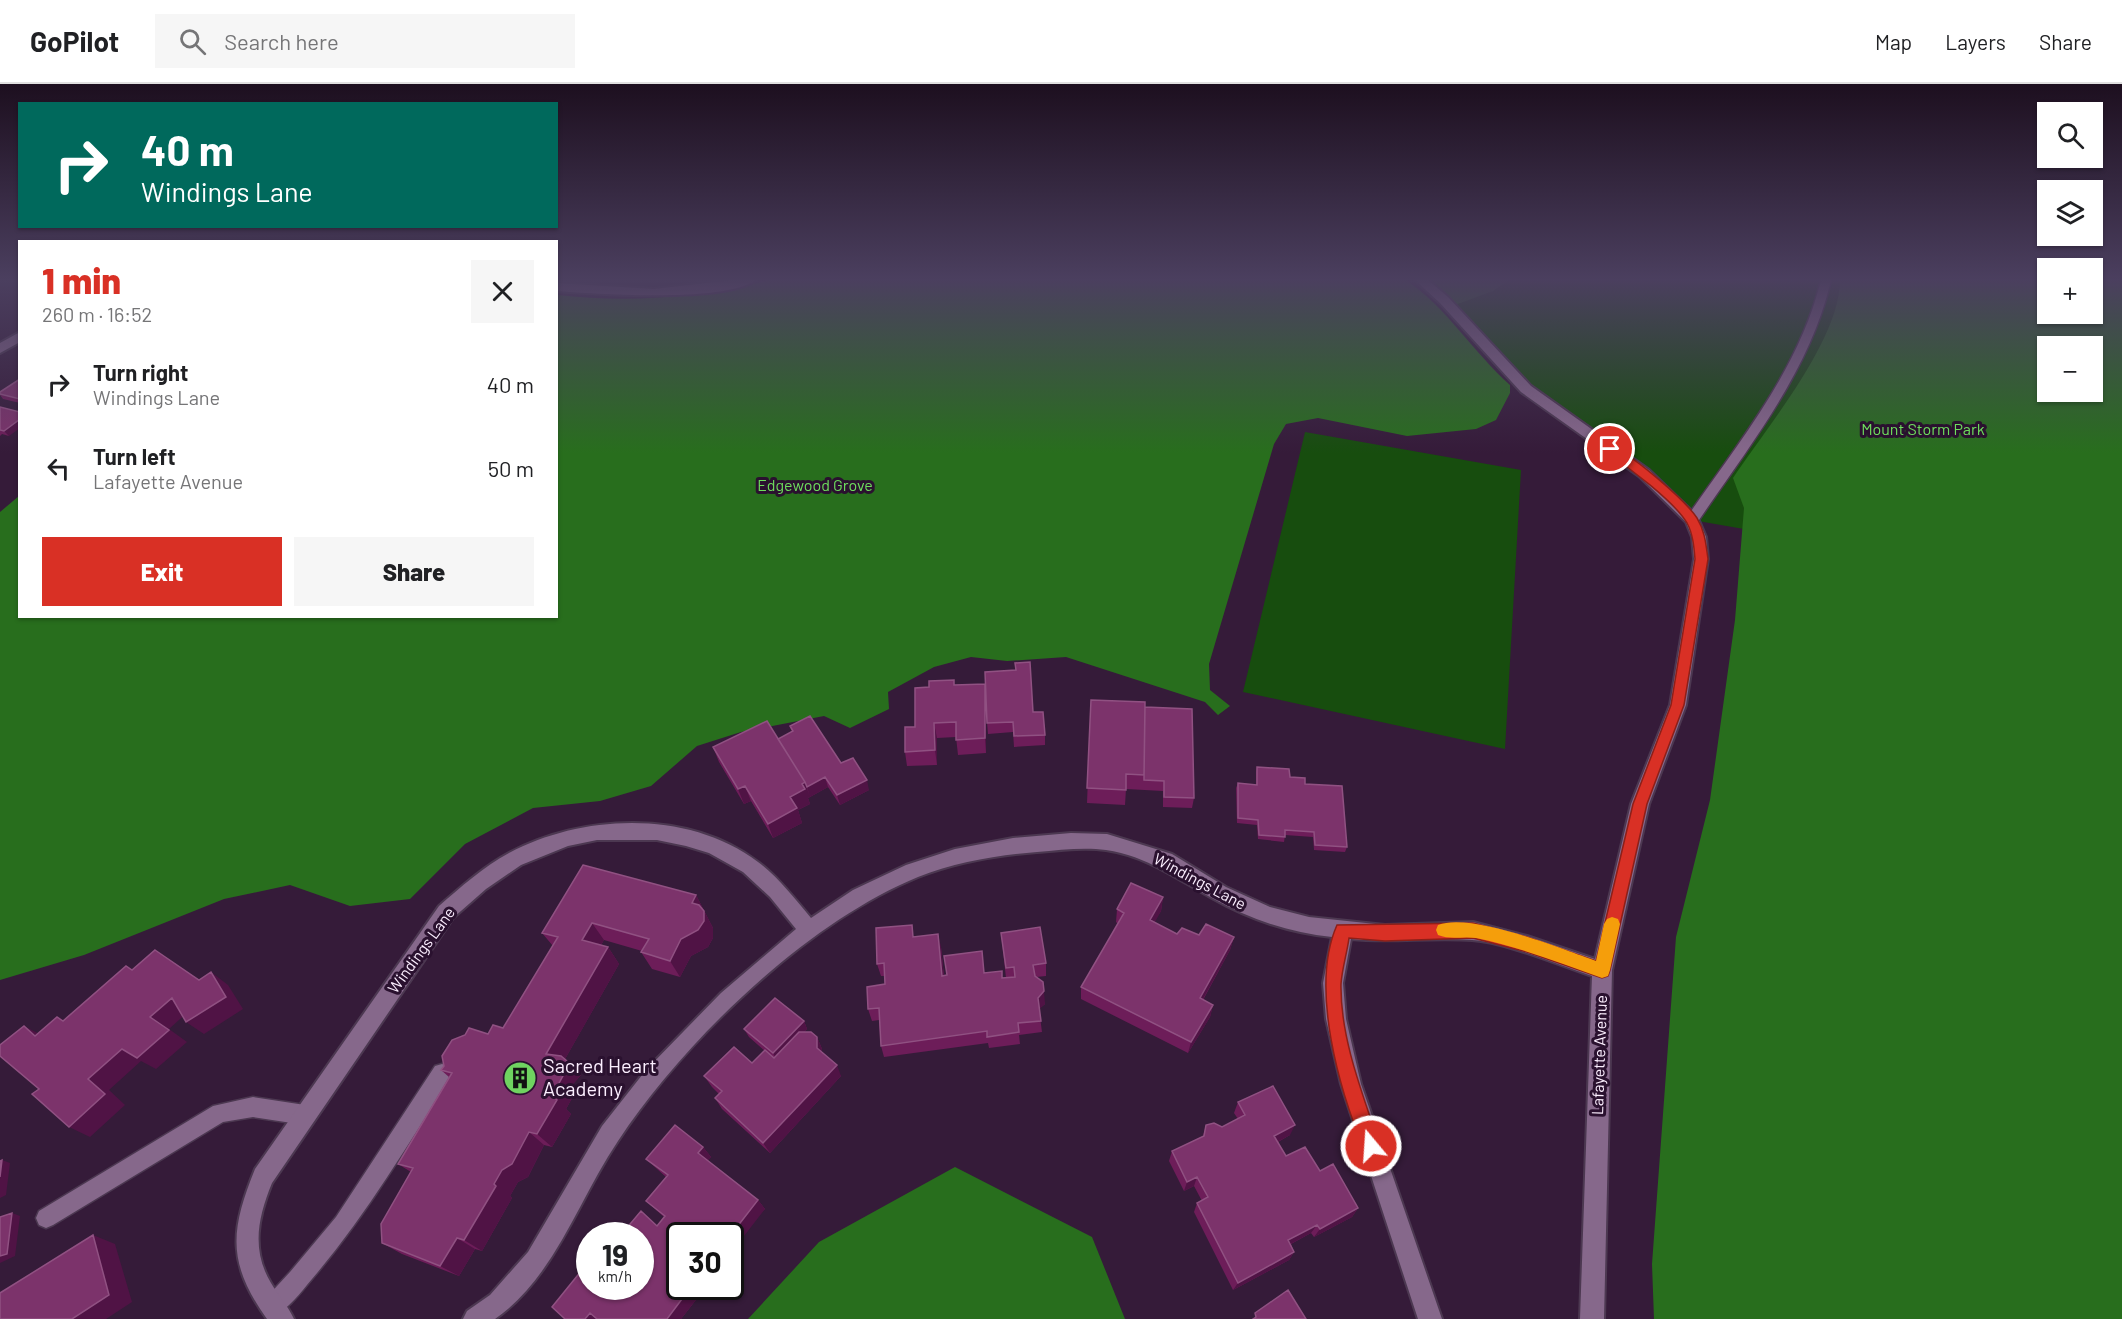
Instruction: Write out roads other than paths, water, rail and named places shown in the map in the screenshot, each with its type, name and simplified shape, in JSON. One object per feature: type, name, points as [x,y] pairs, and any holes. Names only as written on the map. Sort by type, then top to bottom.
[{"type":"street","points":[[0,349],[17,338]]},
{"type":"street","name":"Lafayette Avenue","points":[[1479,338],[1526,389],[1644,473],[1692,520],[1699,537],[1701,559],[1678,705],[1640,804],[1602,970],[1592,1319]]},
{"type":"street","name":"Windings Lane","points":[[277,1313],[260,1291],[247,1253],[246,1224],[263,1177],[446,912],[476,885],[516,858],[547,845],[588,835],[629,831],[668,834],[705,843],[739,860],[768,882],[809,930]]},
{"type":"street","name":"Windings Lane","points":[[475,1319],[510,1291],[532,1266],[610,1134],[687,1039],[763,967],[809,930],[860,896],[913,871],[955,857],[1013,846],[1071,841],[1107,842],[1166,861],[1219,893],[1267,915],[1309,926],[1385,934],[1473,931],[1527,945],[1602,970]]},
{"type":"street","points":[[1343,930],[1333,983],[1338,1030],[1351,1084],[1430,1319]]},
{"type":"lane","points":[[1692,520],[1800,353],[1807,338]]},
{"type":"lane","points":[[277,1313],[347,1221],[442,1072]]},
{"type":"lane","points":[[46,1218],[220,1113],[253,1107],[305,1114]]},
{"type":"place","name":"Sacred Heart Academy","points":[[520,1078]]},
{"type":"park label","name":"Mount Storm Park","points":[[1923,429]]},
{"type":"park label","name":"Edgewood Grove","points":[[815,485]]}]
